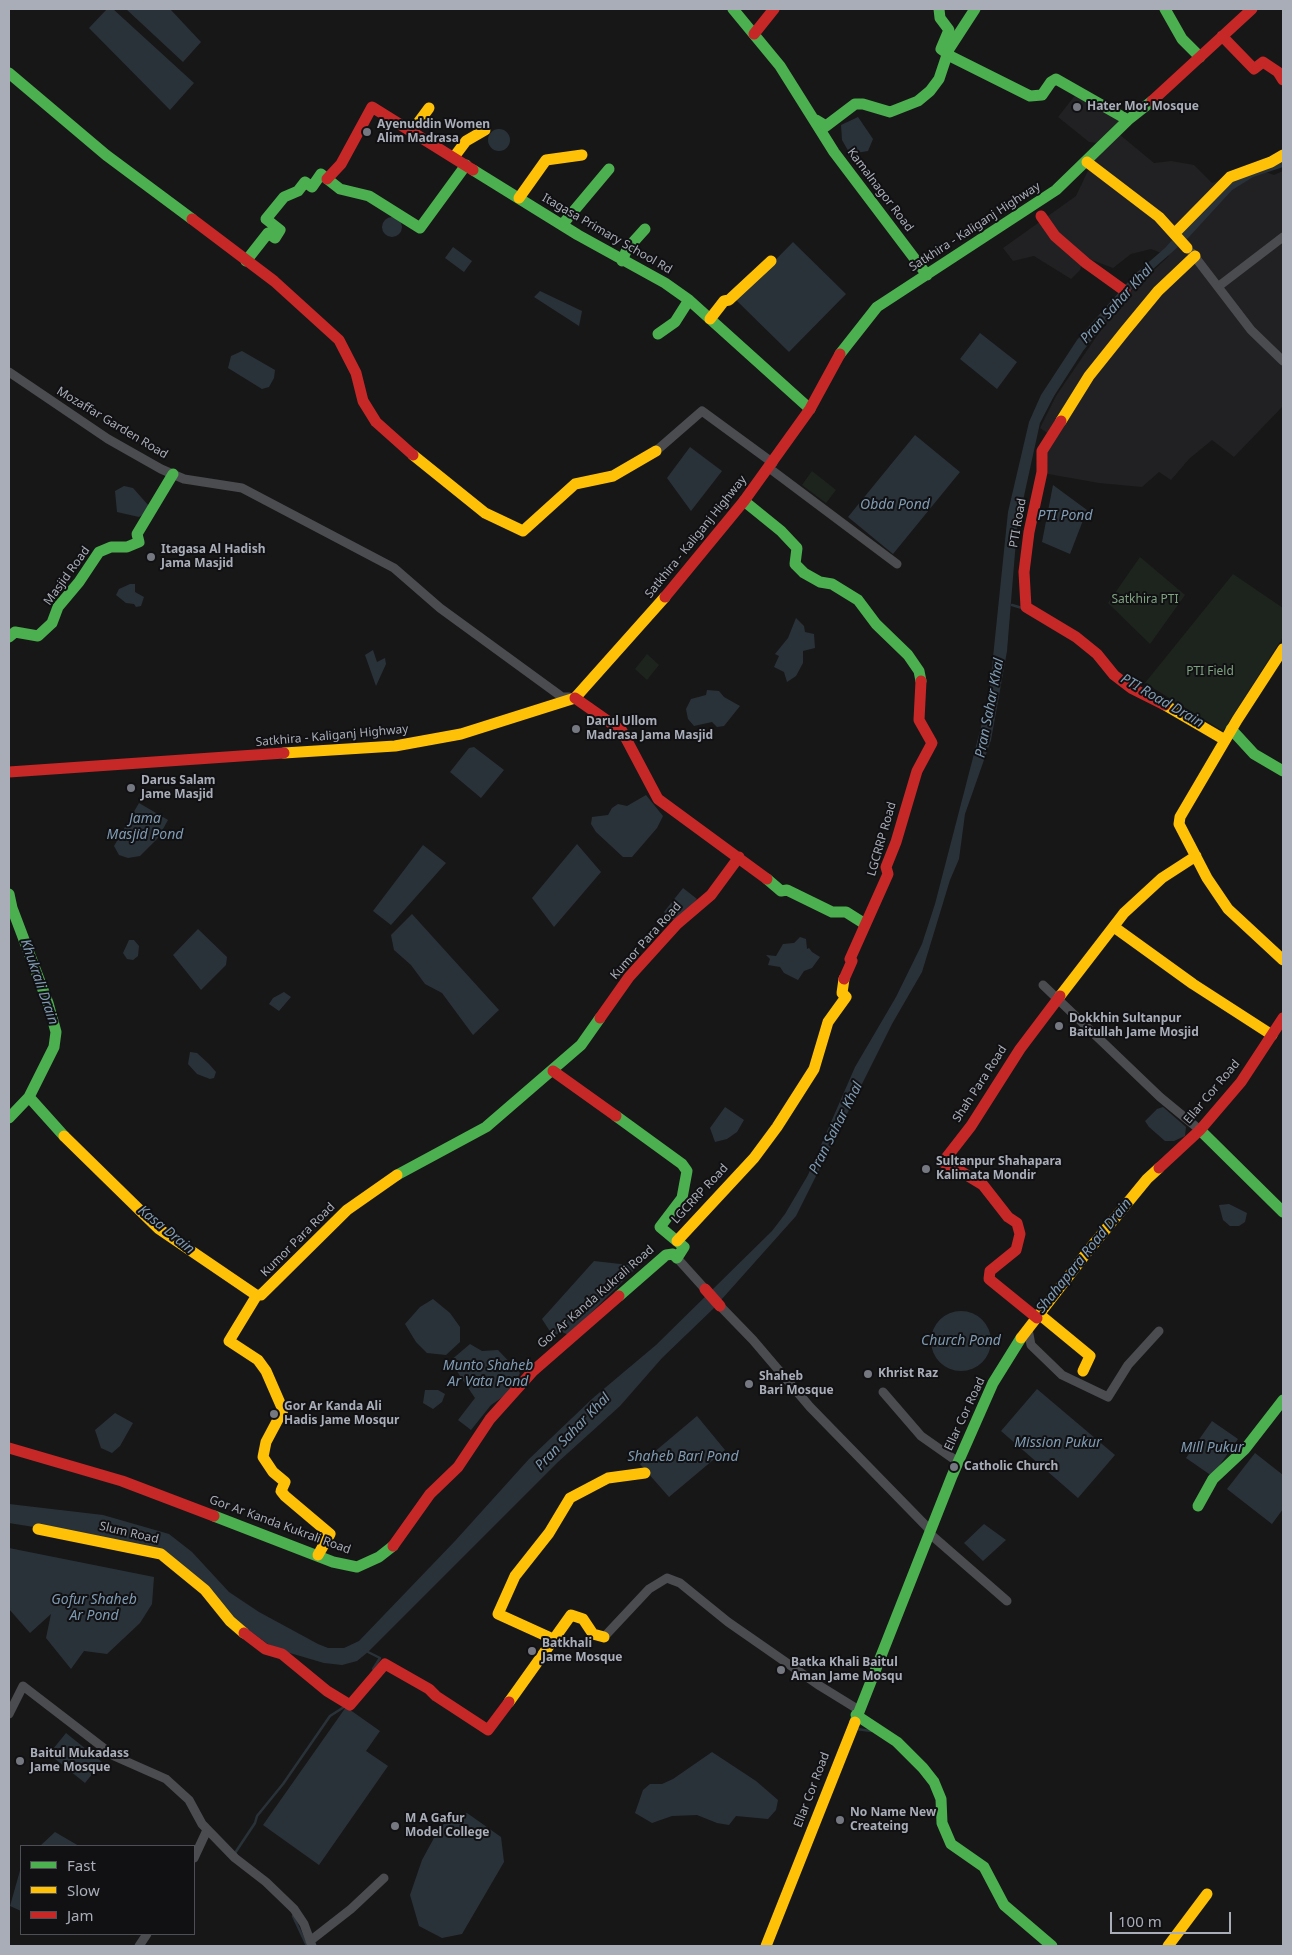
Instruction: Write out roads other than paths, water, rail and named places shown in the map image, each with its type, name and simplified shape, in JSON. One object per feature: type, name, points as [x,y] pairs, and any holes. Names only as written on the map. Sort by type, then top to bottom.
[{"type":"main road","name":"Kamalnagor Road","points":[[733,9],[780,66],[816,120],[834,152],[927,275]]},
{"type":"main road","points":[[754,34],[774,9]]},
{"type":"main road","points":[[939,9],[940,18],[949,30],[949,35],[941,46],[941,49],[947,53],[1030,96],[1037,97],[1042,95],[1051,82],[1056,79],[1128,120]]},
{"type":"main road","points":[[816,120],[826,126],[859,103],[890,112],[918,101],[930,91],[939,79],[943,72],[947,53],[975,9]]},
{"type":"main road","points":[[1165,9],[1182,39],[1200,57]]},
{"type":"main road","name":"Satkhira - Kaliganj Highway","points":[[9,772],[395,746],[461,734],[575,698],[650,616],[744,502],[810,409],[844,345],[877,307],[1056,190],[1087,162],[1128,120],[1252,9]]},
{"type":"main road","points":[[1222,36],[1254,69],[1263,62],[1278,72],[1283,80]]},
{"type":"main road","points":[[9,73],[106,156],[307,309],[339,340],[356,373],[363,401],[376,422],[428,468],[485,513],[523,531],[575,484],[613,476],[656,451]]},
{"type":"main road","name":"Itagasa Primary School Rd","points":[[327,179],[341,164],[372,107],[622,261],[666,283],[689,300],[810,409]]},
{"type":"main road","points":[[412,132],[429,108]]},
{"type":"main road","points":[[454,158],[466,141],[485,130]]},
{"type":"main road","points":[[518,198],[546,160],[582,155]]},
{"type":"main road","points":[[1175,233],[1230,177],[1271,162],[1283,155]]},
{"type":"main road","points":[[1087,162],[1140,202],[1175,233],[1191,252]]},
{"type":"main road","points":[[246,261],[268,233],[275,238],[280,230],[266,219],[284,197],[298,191],[305,182],[312,187],[321,174],[340,189],[369,196],[420,228],[466,165]]},
{"type":"main road","points":[[562,225],[586,194],[609,169]]},
{"type":"main road","points":[[1041,216],[1055,236],[1086,263],[1125,291]]},
{"type":"main road","points":[[622,261],[627,249],[645,228]]},
{"type":"main road","name":"PTI Road","points":[[1191,252],[1089,376],[1042,451],[1042,472],[1029,532],[1024,572],[1026,607],[1076,637],[1097,654],[1114,675],[1136,691],[1156,700],[1225,740]]},
{"type":"main road","points":[[710,319],[724,301],[729,300],[771,261]]},
{"type":"main road","points":[[658,334],[675,322],[689,300]]},
{"type":"main road","name":"Masjid Road","points":[[9,637],[15,632],[38,636],[52,623],[58,608],[79,582],[99,552],[111,548],[127,547],[139,542],[137,534],[173,474]]},
{"type":"main road","name":"LGCRRP Road","points":[[676,1240],[754,1158],[777,1127],[814,1069],[828,1022],[846,997],[842,993],[842,985],[852,961],[850,959],[852,953],[888,874],[886,867],[896,842],[898,829],[918,771],[932,743],[919,720],[922,686],[919,671],[908,655],[876,624],[858,600],[832,584],[820,582],[804,573],[795,564],[797,548],[781,531],[744,502]]},
{"type":"main road","points":[[1283,649],[1231,729],[1180,817],[1179,824],[1207,878],[1228,909],[1283,960]]},
{"type":"main road","points":[[575,698],[622,730],[658,799],[781,891],[787,890],[832,912],[846,912],[865,924]]},
{"type":"main road","points":[[1231,729],[1254,754],[1283,771]]},
{"type":"main road","name":"Shah Para Road","points":[[1038,1316],[989,1279],[990,1271],[1016,1250],[1020,1234],[1017,1223],[1008,1217],[983,1185],[960,1171],[954,1171],[943,1162],[971,1126],[1020,1049],[1124,913],[1162,878],[1196,856]]},
{"type":"main road","name":"Kumor Para Road","points":[[29,1097],[80,1154],[159,1230],[214,1268],[258,1295],[270,1288],[347,1210],[401,1172],[486,1127],[552,1071],[580,1045],[629,977],[677,924],[711,894],[738,857]]},
{"type":"main road","points":[[9,894],[12,908],[48,1003],[56,1032],[54,1047],[29,1097],[9,1118]]},
{"type":"main road","points":[[1114,927],[1193,984],[1279,1027]]},
{"type":"main road","name":"Ellar Cor Road","points":[[766,1946],[857,1712],[958,1462],[993,1383],[1028,1329],[1088,1251],[1147,1179],[1200,1130],[1241,1082],[1279,1027]]},
{"type":"main road","points":[[552,1071],[682,1164],[687,1171],[682,1198],[660,1227],[684,1247],[677,1258]]},
{"type":"main road","points":[[1200,1130],[1283,1212]]},
{"type":"main road","name":"Gor Ar Kanda Kukrali Road","points":[[9,1448],[122,1481],[333,1562],[357,1567],[368,1564],[388,1550],[406,1530],[430,1494],[458,1467],[490,1420],[533,1370],[666,1254],[673,1254],[677,1258]]},
{"type":"main road","points":[[705,1289],[720,1306]]},
{"type":"main road","points":[[258,1295],[229,1341],[258,1360],[266,1371],[283,1410],[266,1442],[263,1457],[273,1472],[285,1482],[281,1491],[285,1496],[330,1534],[318,1555]]},
{"type":"main road","points":[[1038,1316],[1090,1356],[1084,1365],[1083,1372]]},
{"type":"main road","points":[[1198,1506],[1213,1479],[1245,1450],[1283,1400]]},
{"type":"main road","points":[[604,1638],[593,1634],[584,1619],[571,1615],[553,1639],[498,1614],[514,1576],[549,1533],[570,1498],[608,1478],[645,1473]]},
{"type":"main road","name":"Slum Road","points":[[38,1529],[143,1548],[161,1554],[205,1590],[221,1612],[265,1649],[282,1654],[327,1692],[350,1705],[385,1664],[429,1689],[436,1696],[488,1730],[553,1639]]},
{"type":"main road","points":[[857,1712],[897,1742],[923,1768],[934,1782],[941,1799],[942,1823],[951,1844],[984,1868],[1004,1905],[1052,1946]]},
{"type":"main road","points":[[1168,1946],[1207,1894]]},
{"type":"street","points":[[1219,286],[1283,237]]},
{"type":"street","points":[[1191,252],[1251,330],[1283,361]]},
{"type":"street","name":"Mozaffar Garden Road","points":[[9,372],[108,439],[173,474],[184,479],[242,488],[372,555],[394,568],[440,608],[562,697],[575,698]]},
{"type":"street","points":[[656,451],[702,411],[897,564]]},
{"type":"street","points":[[1043,985],[1160,1097],[1200,1130]]},
{"type":"street","points":[[677,1258],[705,1289]]},
{"type":"street","points":[[720,1306],[753,1340],[810,1407],[930,1531],[1007,1601]]},
{"type":"street","points":[[1028,1329],[1031,1345],[1062,1375],[1108,1397],[1128,1365],[1159,1331]]},
{"type":"street","points":[[883,1392],[921,1436],[958,1462]]},
{"type":"street","points":[[604,1638],[649,1589],[659,1580],[667,1578],[680,1583],[728,1622],[857,1712]]},
{"type":"street","points":[[9,1714],[23,1686],[114,1756],[166,1779],[189,1800],[207,1830],[235,1858],[266,1882],[294,1909],[304,1924],[311,1944],[384,1878]]},
{"type":"street","points":[[195,1856],[207,1830]]},
{"type":"street","points":[[139,1946],[146,1935]]},
{"type":"water","points":[[107,9],[113,9],[194,83],[170,110],[89,28]]},
{"type":"water","points":[[126,9],[170,9],[201,42],[183,62]]},
{"type":"water","points":[[858,117],[873,139],[868,151],[850,154],[842,140],[841,125]]},
{"type":"water","points":[[499,129],[507,132],[510,140],[507,148],[499,151],[491,148],[488,140],[491,132]]},
{"type":"water","name":"Pran Sahar Khal","points":[[1283,156],[1283,167],[1253,177],[1232,190],[1188,238],[1136,284],[1083,351],[1054,396],[1040,423],[1017,528],[1007,651],[991,740],[965,814],[959,859],[950,880],[922,972],[892,1024],[796,1216],[713,1309],[662,1358],[620,1406],[558,1462],[357,1661],[342,1665],[324,1663],[283,1651],[268,1644],[231,1617],[178,1564],[96,1537],[9,1523],[9,1504],[103,1515],[169,1534],[192,1552],[229,1592],[259,1612],[318,1644],[328,1648],[344,1648],[359,1641],[455,1541],[529,1459],[593,1398],[656,1345],[772,1231],[785,1214],[808,1175],[855,1067],[896,997],[922,944],[935,904],[989,696],[1008,512],[1029,422],[1041,395],[1077,340],[1135,274],[1165,248],[1224,183]]},
{"type":"water","points":[[392,217],[399,220],[402,227],[399,234],[392,237],[385,234],[382,227],[385,220]]},
{"type":"water","points":[[793,242],[846,294],[789,352],[736,300]]},
{"type":"water","points":[[453,247],[472,261],[464,272],[445,258]]},
{"type":"water","points":[[540,291],[582,311],[579,326],[534,297]]},
{"type":"water","points":[[980,333],[1017,362],[997,389],[960,359]]},
{"type":"water","points":[[242,351],[275,370],[274,378],[269,387],[262,389],[228,368],[231,356]]},
{"type":"water","name":"Obda Pond","points":[[915,435],[960,472],[893,554],[848,517]]},
{"type":"water","points":[[690,447],[722,471],[691,511],[667,478]]},
{"type":"water","name":"PTI Pond","points":[[1053,485],[1087,510],[1070,554],[1042,542]]},
{"type":"water","points":[[124,486],[133,488],[149,506],[147,512],[139,517],[117,512],[115,491]]},
{"type":"water","points":[[135,584],[135,592],[144,597],[141,606],[136,607],[134,604],[126,603],[116,595],[119,589]]},
{"type":"water","points":[[796,618],[804,626],[805,632],[814,634],[815,648],[803,651],[803,663],[796,676],[787,682],[784,672],[774,667],[779,656],[775,654],[788,638]]},
{"type":"water","points":[[373,650],[377,662],[385,658],[386,664],[376,686],[365,655]]},
{"type":"water","points":[[707,690],[719,691],[724,697],[740,706],[724,726],[717,727],[712,722],[694,726],[688,719],[686,709],[691,699],[706,695]]},
{"type":"water","points":[[474,747],[504,770],[481,798],[450,772],[469,748]]},
{"type":"water","points":[[646,795],[663,816],[657,828],[632,857],[623,857],[596,832],[591,824],[592,817],[608,815],[612,808],[618,804],[627,806]]},
{"type":"water","name":"Jama Masjid Pond","points":[[139,803],[168,820],[158,838],[140,856],[128,858],[119,855],[114,846]]},
{"type":"water","points":[[577,844],[601,872],[554,927],[532,898]]},
{"type":"water","points":[[423,845],[446,863],[391,925],[373,911]]},
{"type":"water","points":[[683,888],[697,899],[678,923],[664,912]]},
{"type":"water","points":[[412,914],[499,1010],[473,1035],[442,993],[425,984],[411,965],[394,950],[391,935]]},
{"type":"water","points":[[198,929],[227,957],[226,965],[201,990],[173,955]]},
{"type":"water","points":[[800,937],[806,939],[807,949],[809,948],[820,957],[812,968],[804,971],[798,980],[784,973],[780,967],[768,965],[770,959],[766,955],[776,956],[783,944],[794,943]]},
{"type":"water","points":[[129,940],[134,940],[139,946],[138,956],[133,960],[127,959],[123,953]]},
{"type":"water","points":[[284,992],[291,997],[279,1011],[269,1004],[273,998]]},
{"type":"water","points":[[190,1052],[197,1053],[209,1064],[216,1072],[214,1078],[210,1079],[197,1074],[188,1064]]},
{"type":"water","points":[[725,1107],[744,1120],[737,1132],[727,1139],[715,1142],[710,1128]]},
{"type":"water","points":[[1163,1107],[1186,1127],[1185,1136],[1174,1141],[1165,1141],[1149,1127],[1145,1121],[1157,1109]]},
{"type":"water","points":[[1229,1204],[1247,1213],[1245,1222],[1239,1226],[1230,1226],[1223,1220],[1219,1205]]},
{"type":"water","points":[[594,1261],[638,1266],[569,1335],[562,1332],[553,1336],[542,1319]]},
{"type":"water","points":[[433,1299],[450,1313],[460,1327],[460,1342],[446,1355],[427,1353],[416,1342],[405,1324],[420,1307]]},
{"type":"water","name":"Church Pond","points":[[961,1311],[978,1316],[986,1324],[991,1341],[986,1358],[978,1366],[961,1371],[944,1366],[936,1358],[931,1341],[936,1324],[944,1316]]},
{"type":"water","name":"Munto Shaheb Ar Vata Pond","points":[[470,1344],[482,1351],[498,1350],[520,1373],[510,1392],[491,1405],[471,1430],[458,1420],[475,1398],[450,1361]]},
{"type":"water","name":"Mission Pukur","points":[[1037,1389],[1115,1455],[1078,1498],[1001,1431]]},
{"type":"water","points":[[425,1390],[438,1390],[445,1394],[442,1402],[433,1409],[423,1403]]},
{"type":"water","points":[[115,1413],[133,1423],[120,1446],[112,1453],[101,1448],[95,1430]]},
{"type":"water","name":"Shaheb Bari Pond","points":[[697,1416],[725,1450],[669,1497],[640,1464]]},
{"type":"water","name":"Mill Pukur","points":[[1212,1421],[1238,1439],[1212,1476],[1186,1458]]},
{"type":"water","points":[[1255,1453],[1283,1475],[1283,1509],[1272,1524],[1227,1489]]},
{"type":"water","points":[[984,1524],[1006,1540],[983,1561],[964,1543]]},
{"type":"water","name":"Gofur Shaheb Ar Pond","points":[[9,1548],[154,1577],[152,1604],[140,1623],[107,1654],[84,1651],[71,1669],[46,1638],[51,1614],[30,1633],[9,1609]]},
{"type":"water","points":[[346,1707],[380,1731],[366,1751],[388,1766],[319,1865],[263,1825]]},
{"type":"water","points":[[66,1733],[102,1762],[85,1783],[49,1754]]},
{"type":"water","points":[[712,1752],[756,1781],[778,1800],[776,1810],[768,1819],[736,1816],[729,1825],[717,1823],[697,1815],[672,1816],[652,1823],[635,1813],[643,1790],[650,1784],[662,1784],[673,1779]]},
{"type":"water","points":[[467,1813],[501,1837],[504,1862],[462,1934],[442,1938],[419,1926],[410,1895],[422,1860],[440,1827],[451,1819]]},
{"type":"water","points":[[55,1832],[77,1845],[41,1845]]},
{"type":"water","points":[[20,1871],[20,1911],[10,1906]]},
{"type":"waterway","name":"PTI Road Drain","points":[[1012,605],[1022,608]]},
{"type":"waterway","points":[[368,1652],[380,1658],[373,1669]]},
{"type":"waterway","points":[[235,1853],[255,1823],[257,1816],[283,1784],[330,1716],[344,1707]]},
{"type":"waterway","points":[[857,1729],[871,1731]]},
{"type":"waterway","points":[[293,1916],[307,1946]]},
{"type":"place","name":"Hater Mor Mosque","points":[[1077,107]]},
{"type":"place","name":"Ayenuddin Women Alim Madrasa","points":[[367,132]]},
{"type":"place","name":"Itagasa Al Hadish Jama Masjid","points":[[151,557]]},
{"type":"place","name":"Darul Ullom Madrasa Jama Masjid","points":[[576,729]]},
{"type":"place","name":"Darus Salam Jame Masjid","points":[[131,788]]},
{"type":"place","name":"Dokkhin Sultanpur Baitullah Jame Mosjid","points":[[1059,1026]]},
{"type":"place","name":"Sultanpur Shahapara Kalimata Mondir","points":[[926,1169]]},
{"type":"place","name":"Khrist Raz","points":[[868,1374]]},
{"type":"place","name":"Shaheb Bari Mosque","points":[[749,1384]]},
{"type":"place","name":"Gor Ar Kanda Ali Hadis Jame Mosqur","points":[[274,1414]]},
{"type":"place","name":"Catholic Church","points":[[954,1467]]},
{"type":"place","name":"Batkhali Jame Mosque","points":[[532,1651]]},
{"type":"place","name":"Batka Khali Baitul Aman Jame Mosqu","points":[[781,1670]]},
{"type":"place","name":"Baitul Mukadass Jame Mosque","points":[[20,1761]]},
{"type":"place","name":"No Name New Createing","points":[[840,1820]]},
{"type":"place","name":"M A Gafur Model College","points":[[395,1826]]},
{"type":"park label","name":"Satkhira PTI","points":[[1145,600]]},
{"type":"park label","name":"PTI Field","points":[[1210,672]]},
{"type":"water label","name":"Khukrali Drain","points":[[39,982]]},
{"type":"water label","name":"Kasa Drain","points":[[166,1230]]},
{"type":"water label","name":"Shahapara Road Drain","points":[[1084,1256]]}]
